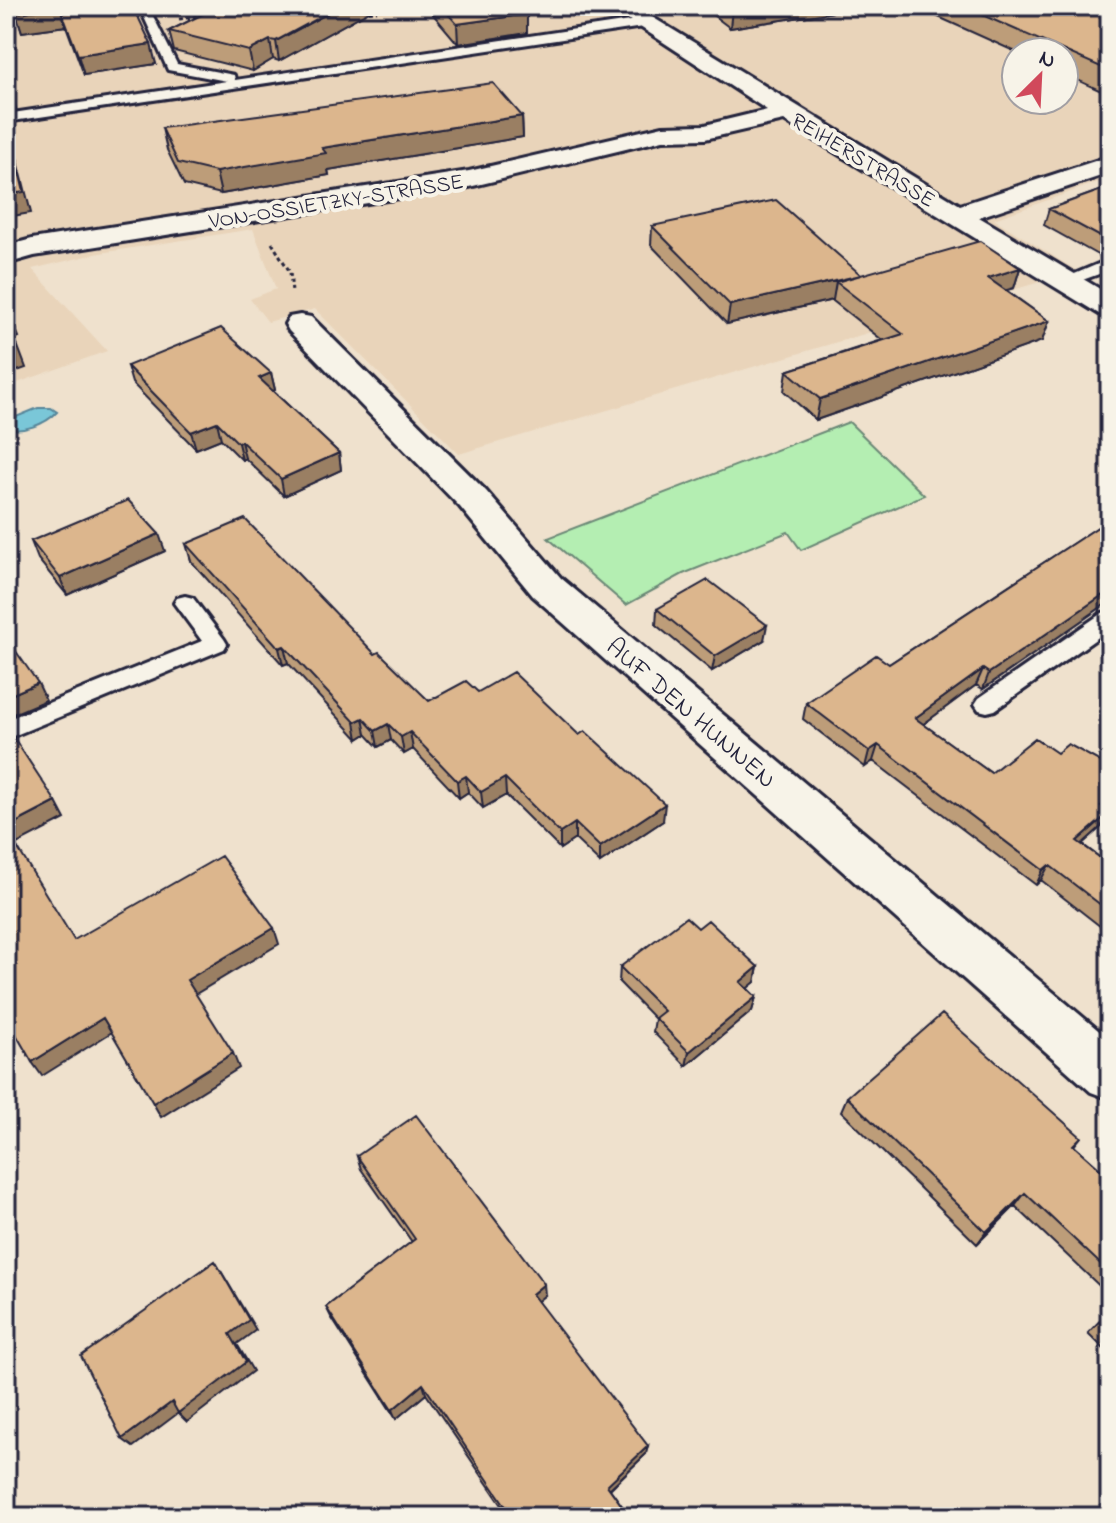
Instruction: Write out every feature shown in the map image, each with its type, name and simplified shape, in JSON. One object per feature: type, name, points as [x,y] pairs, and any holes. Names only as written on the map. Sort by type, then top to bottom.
[{"type":"street","name":"REIHERSTRASSE","points":[[619,6],[776,106],[1110,308]]},
{"type":"street","name":"VON-OSSIETZKY-STRASSE","points":[[6,255],[469,179],[663,133],[705,132],[776,106]]},
{"type":"street","points":[[958,215],[1110,164]]},
{"type":"street","name":"AUF DEN HUNNEN","points":[[300,324],[473,499],[547,587],[1110,1074]]},
{"type":"lane","points":[[143,8],[172,67],[248,81]]},
{"type":"lane","points":[[6,118],[643,23]]},
{"type":"lane","points":[[1066,281],[1110,264]]},
{"type":"lane","points":[[6,730],[216,644],[185,603]]},
{"type":"lane","points":[[987,704],[1110,618]]},
{"type":"path","points":[[363,13],[377,11]]},
{"type":"path","points":[[151,22],[211,15]]},
{"type":"path","points":[[252,213],[290,272],[293,306],[300,324]]},
{"type":"shaded area","points":[[6,6],[1110,6],[1110,178],[994,219],[1077,271],[459,454],[315,309],[268,322],[250,299],[276,289],[253,229],[100,253],[32,269],[107,351],[6,387]]},
{"type":"green space","points":[[849,422],[924,495],[801,550],[788,532],[683,574],[626,605],[548,538]]},
{"type":"water","points":[[38,408],[51,408],[57,412],[33,427],[6,427],[11,419]]},
{"type":"building","points":[[14,6],[133,6],[151,44],[78,55],[60,7],[16,13]]},
{"type":"building","points":[[219,6],[341,6],[276,41],[270,40],[249,51],[169,31]]},
{"type":"building","points":[[441,6],[519,6],[527,14],[457,24]]},
{"type":"building","points":[[962,6],[1110,6],[1110,71],[1080,58],[1080,36],[1030,36]]},
{"type":"building","points":[[493,83],[522,116],[322,148],[326,153],[216,172],[178,163],[162,128]]},
{"type":"building","points":[[6,118],[24,192],[6,195]]},
{"type":"building","points":[[1110,187],[1110,242],[1049,209]]},
{"type":"building","points":[[776,200],[861,275],[730,305],[652,226]]},
{"type":"building","points":[[980,241],[1020,268],[988,278],[1049,321],[820,399],[787,371],[903,334],[836,282]]},
{"type":"building","points":[[221,328],[271,373],[259,378],[339,453],[281,479],[217,422],[191,432],[127,366]]},
{"type":"building","points":[[6,331],[17,344],[6,348]]},
{"type":"building","points":[[128,500],[159,534],[60,578],[31,541]]},
{"type":"building","points":[[245,519],[375,654],[379,652],[429,701],[466,681],[478,692],[513,672],[579,735],[585,731],[665,804],[600,847],[575,823],[560,833],[505,778],[481,792],[466,776],[457,781],[410,732],[401,737],[388,724],[375,731],[363,718],[355,722],[284,646],[279,648],[186,544]]},
{"type":"building","points":[[1110,519],[1110,590],[989,673],[983,669],[915,718],[991,773],[1035,738],[1057,753],[1068,744],[1110,767],[1110,798],[1101,806],[1110,812],[1077,841],[1110,865],[1110,912],[1049,865],[1043,870],[878,745],[869,751],[806,703],[876,655],[889,664]]},
{"type":"building","points":[[708,580],[767,625],[715,656],[657,609]]},
{"type":"building","points":[[6,637],[38,683],[6,697]]},
{"type":"building","points":[[6,726],[56,802],[6,828]]},
{"type":"building","points":[[6,829],[74,940],[221,856],[274,928],[187,980],[233,1053],[153,1103],[103,1018],[32,1062],[6,1017]]},
{"type":"building","points":[[686,917],[698,928],[708,920],[758,967],[740,982],[756,997],[689,1052],[655,1018],[664,1011],[620,967]]},
{"type":"building","points":[[942,1014],[1081,1137],[1073,1145],[1110,1178],[1110,1273],[1025,1193],[986,1232],[847,1097]]},
{"type":"building","points":[[416,1115],[544,1284],[532,1294],[648,1446],[607,1485],[630,1517],[513,1517],[423,1384],[392,1410],[326,1307],[415,1239],[357,1156]]},
{"type":"building","points":[[215,1261],[249,1320],[230,1334],[246,1362],[178,1413],[172,1402],[122,1439],[81,1356]]},
{"type":"building","points":[[1110,1313],[1110,1332],[1100,1323]]}]
